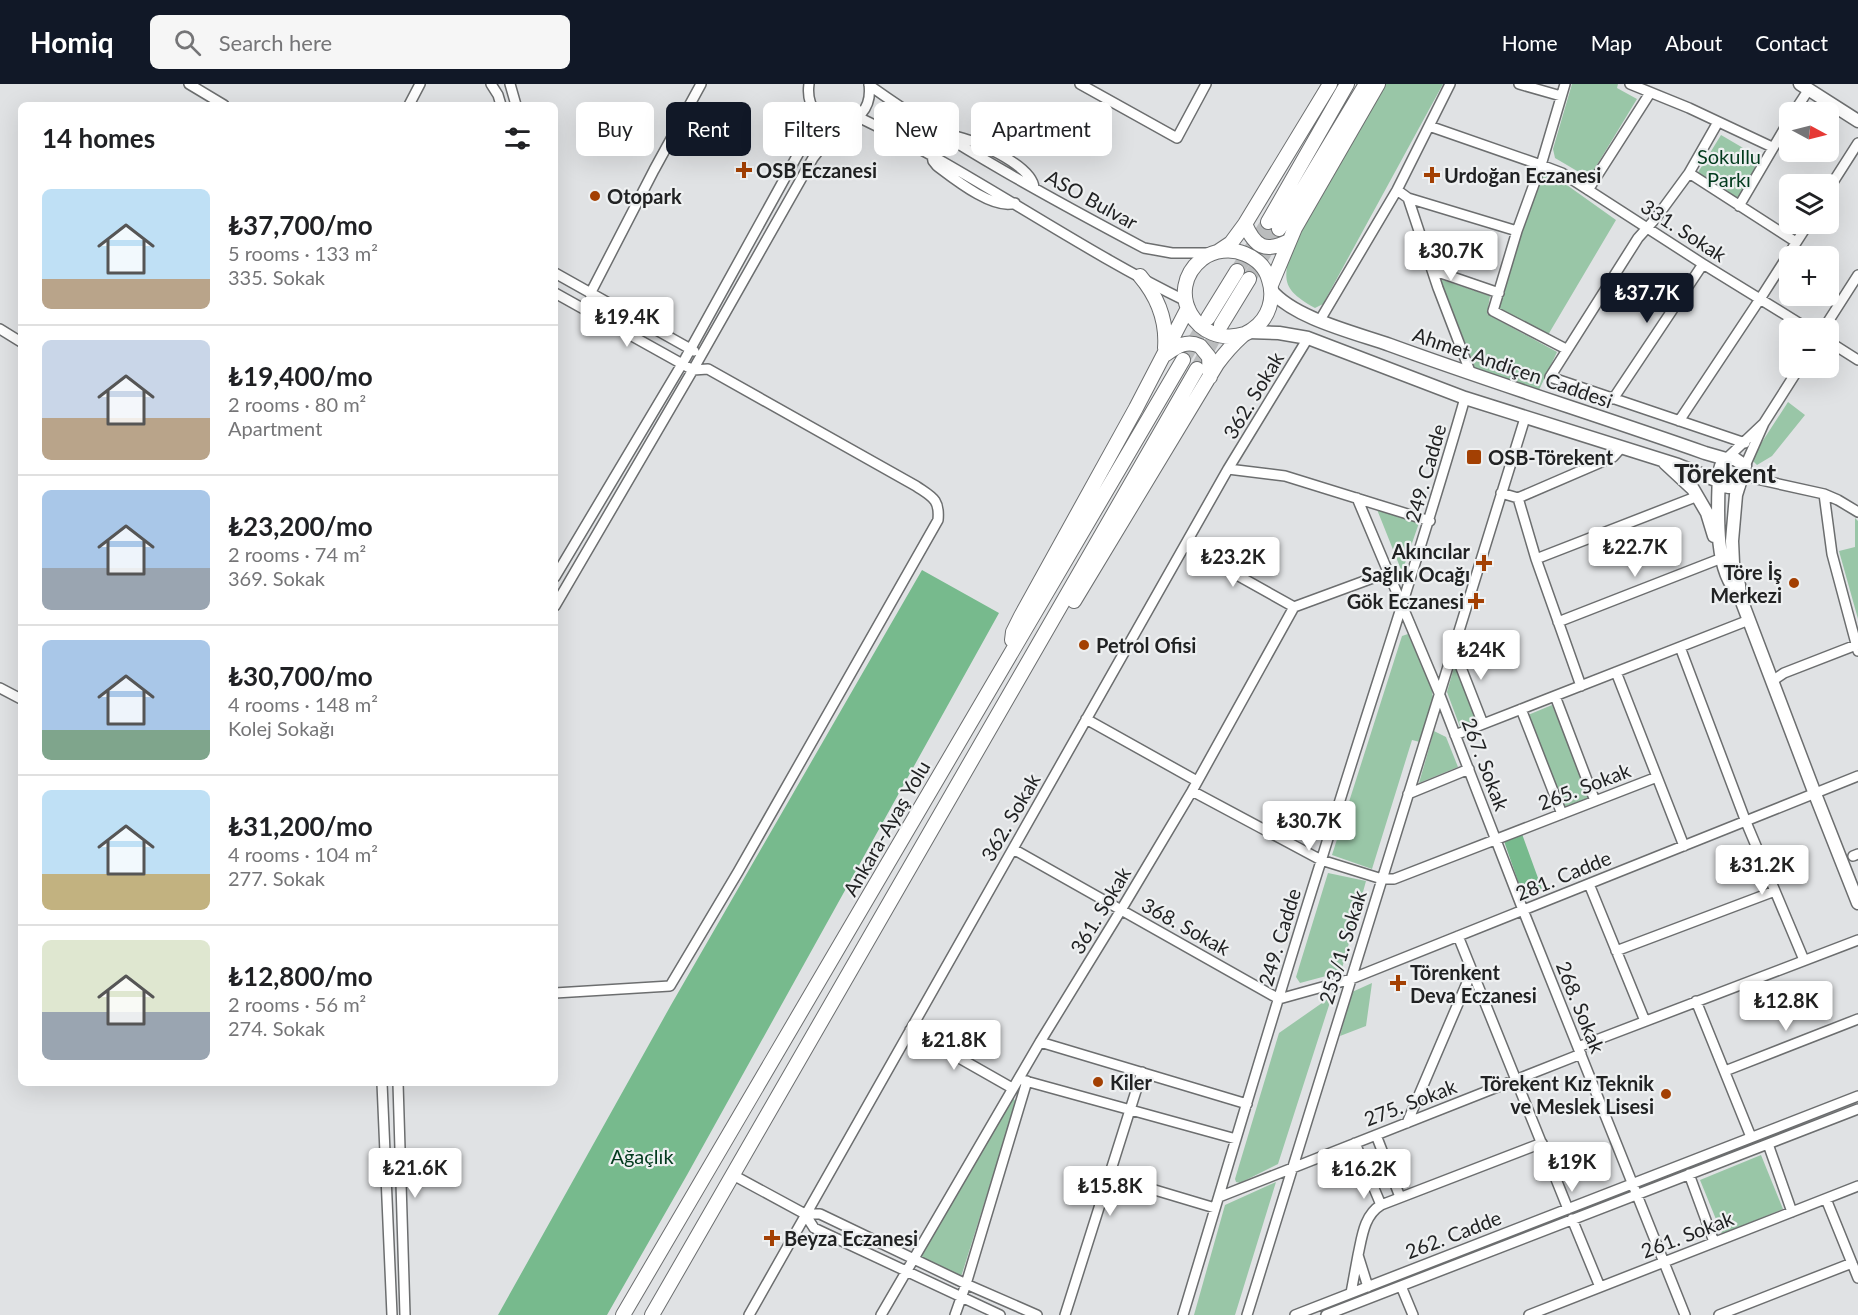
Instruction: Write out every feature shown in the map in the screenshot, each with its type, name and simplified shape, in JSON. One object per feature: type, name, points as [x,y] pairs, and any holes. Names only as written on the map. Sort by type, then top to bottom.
[{"type":"highway","points":[[1330,84],[1245,224],[1231,243],[1202,259],[1192,271],[1186,285],[1187,304],[1197,323],[1211,333],[1228,337],[1247,333],[1266,315],[1270,306],[1271,288],[1289,241],[1378,84]]},
{"type":"highway","points":[[1347,84],[1274,226],[1366,84]]},
{"type":"highway","points":[[1245,224],[1253,240],[1262,246],[1278,246],[1289,241]]},
{"type":"highway","points":[[1217,252],[1234,251],[1252,257],[1265,270],[1271,288]]},
{"type":"highway","points":[[1208,318],[1243,275],[1221,326]]},
{"type":"highway","points":[[1140,276],[1151,291],[1159,308],[1165,333],[1164,353]]},
{"type":"highway","points":[[1010,654],[1013,632],[1021,616],[1136,408],[1187,304]]},
{"type":"highway","name":"Ankara-Ayaş Yolu","points":[[652,1315],[1024,670],[1204,373],[1226,350],[1247,333]]},
{"type":"highway","points":[[1164,353],[1187,343],[1200,346],[1209,357],[1204,373]]},
{"type":"highway","name":"Ankara-Ayaş Yolu","points":[[623,1315],[1183,360]]},
{"type":"main road","points":[[1805,86],[1858,121]]},
{"type":"main road","name":"Ahmet Andiçen Caddesi","points":[[1271,288],[1278,298],[1290,308],[1320,320],[1472,374],[1726,459]]},
{"type":"main road","name":"Ahmet Andiçen Caddesi","points":[[1247,333],[1279,333],[1308,338],[1465,398],[1662,460],[1718,481]]},
{"type":"main road","points":[[1722,558],[1717,513],[1719,470],[1726,459],[1736,459],[1742,476],[1734,512],[1732,552],[1739,594],[1858,903]]},
{"type":"main road","points":[[1662,460],[1698,496],[1707,513],[1733,588],[1739,594]]},
{"type":"main road","points":[[1718,481],[1729,487],[1742,476]]},
{"type":"street","points":[[189,84],[219,102]]},
{"type":"street","points":[[411,102],[420,84]]},
{"type":"street","points":[[491,84],[500,102]]},
{"type":"street","points":[[510,84],[515,102]]},
{"type":"street","points":[[590,294],[701,84]]},
{"type":"street","points":[[862,109],[868,103],[869,84]]},
{"type":"street","name":"ASO Bulvar","points":[[869,84],[946,135],[1034,188],[1144,248],[1172,254],[1217,252]]},
{"type":"street","points":[[1080,84],[1177,138],[1206,84]]},
{"type":"street","points":[[1320,320],[1397,190],[1450,84]]},
{"type":"street","points":[[1519,84],[1561,96]]},
{"type":"street","points":[[1565,84],[1493,311],[1566,349]]},
{"type":"street","points":[[1630,84],[1772,147]]},
{"type":"street","points":[[808,85],[810,102]]},
{"type":"street","points":[[1798,102],[1805,86]]},
{"type":"street","points":[[1588,190],[1650,93]]},
{"type":"street","points":[[862,122],[894,134],[932,155],[1187,304]]},
{"type":"street","points":[[1718,122],[1689,173],[1656,218],[1646,227],[1550,377],[1745,443]]},
{"type":"street","name":"331. Sokak","points":[[1429,126],[1562,173],[1791,318]]},
{"type":"street","points":[[1739,206],[1779,136]]},
{"type":"street","points":[[1838,174],[1858,143]]},
{"type":"street","points":[[558,572],[691,349],[797,156]]},
{"type":"street","points":[[558,601],[815,156]]},
{"type":"street","points":[[1689,173],[1796,242]]},
{"type":"street","points":[[1397,190],[1408,198],[1517,231]]},
{"type":"street","points":[[1408,198],[1432,270],[1472,374]]},
{"type":"street","points":[[1679,421],[1801,234]]},
{"type":"street","points":[[1613,399],[1703,264]]},
{"type":"street","points":[[1432,270],[1499,292]]},
{"type":"street","points":[[558,275],[701,355],[708,369]]},
{"type":"street","points":[[1831,318],[1858,276]]},
{"type":"street","points":[[558,294],[693,370],[708,369],[916,486],[936,500],[939,506],[938,520],[743,863],[670,986],[558,993]]},
{"type":"street","points":[[0,329],[18,340]]},
{"type":"street","name":"362. Sokak","points":[[748,1315],[1228,469],[1308,338]]},
{"type":"street","points":[[1839,349],[1858,360]]},
{"type":"street","points":[[1793,378],[1764,423],[1742,476],[1824,494],[1858,512]]},
{"type":"street","name":"249. Cadde","points":[[1183,1315],[1321,860],[1402,602],[1430,521],[1465,398]]},
{"type":"street","name":"253/1. Sokak","points":[[1247,1315],[1525,418]]},
{"type":"street","points":[[1726,459],[1764,423]]},
{"type":"street","points":[[1501,493],[1518,498],[1613,457],[1622,447]]},
{"type":"street","points":[[1228,469],[1286,476],[1430,521]]},
{"type":"street","points":[[1772,681],[1784,674],[1857,648],[1832,554],[1824,494]]},
{"type":"street","points":[[1536,559],[1698,496]]},
{"type":"street","name":"267. Sokak","points":[[1357,498],[1439,693],[1523,910]]},
{"type":"street","points":[[1518,498],[1536,559],[1581,686]]},
{"type":"street","points":[[1185,546],[1294,607],[1389,572]]},
{"type":"street","points":[[1558,622],[1722,558]]},
{"type":"street","name":"361. Sokak","points":[[881,1315],[1012,1088],[1022,1080],[1040,1042],[1192,790],[1294,607]]},
{"type":"street","points":[[1455,735],[1749,620]]},
{"type":"street","points":[[1453,647],[1483,724]]},
{"type":"street","points":[[1680,647],[1746,822],[1804,960]]},
{"type":"street","points":[[1616,672],[1684,846]]},
{"type":"street","points":[[0,688],[18,697]]},
{"type":"street","points":[[1555,696],[1596,801]]},
{"type":"street","points":[[1521,709],[1562,814]]},
{"type":"street","points":[[1086,719],[1197,781]]},
{"type":"street","points":[[1408,794],[1469,769]]},
{"type":"street","name":"281. Cadde","points":[[1279,999],[1351,979],[1858,776]]},
{"type":"street","name":"265. Sokak","points":[[1192,790],[1321,860],[1382,879],[1400,878],[1657,777]]},
{"type":"street","name":"368. Sokak","points":[[1013,849],[1279,999]]},
{"type":"street","points":[[1589,884],[1645,1021]]},
{"type":"street","points":[[1616,951],[1775,891]]},
{"type":"street","name":"268. Sokak","points":[[1523,910],[1637,1194]]},
{"type":"street","points":[[1458,936],[1568,1209]]},
{"type":"street","name":"275. Sokak","points":[[1219,1197],[1516,1080],[1645,1021],[1858,940]]},
{"type":"street","points":[[1407,1123],[1472,971]]},
{"type":"street","points":[[1696,1001],[1752,1137]]},
{"type":"street","points":[[1725,1071],[1858,1019]]},
{"type":"street","points":[[910,1030],[1012,1088]]},
{"type":"street","points":[[1040,1042],[1247,1104]]},
{"type":"street","points":[[1065,1315],[1142,1072]]},
{"type":"street","points":[[955,1315],[966,1284],[1022,1080],[1236,1139]]},
{"type":"street","points":[[382,1086],[392,1315]]},
{"type":"street","points":[[398,1086],[405,1315]]},
{"type":"street","name":"262. Cadde","points":[[1295,1315],[1858,1096]]},
{"type":"street","name":"262. Cadde","points":[[1326,1315],[1858,1108]]},
{"type":"street","points":[[1376,1135],[1400,1197]]},
{"type":"street","points":[[1354,1143],[1381,1204]]},
{"type":"street","points":[[1351,1293],[1368,1219],[1381,1204],[1542,1143]]},
{"type":"street","points":[[1768,1144],[1792,1212]]},
{"type":"street","points":[[1689,1174],[1714,1242]]},
{"type":"street","points":[[733,1175],[806,1214],[820,1214],[912,1259],[1037,1315]]},
{"type":"street","points":[[1108,1176],[1215,1208]]},
{"type":"street","name":"261. Sokak","points":[[1529,1315],[1858,1186]]},
{"type":"street","points":[[1637,1194],[1685,1315]]},
{"type":"street","points":[[1826,1199],[1858,1278]]},
{"type":"street","points":[[806,1214],[814,1228],[1000,1315]]},
{"type":"street","points":[[1572,1220],[1600,1287]]},
{"type":"street","points":[[1358,1255],[1368,1287]]},
{"type":"street","points":[[1719,1315],[1852,1263]]},
{"type":"street","points":[[1401,1286],[1413,1315]]},
{"type":"green space","points":[[1386,84],[1443,84],[1323,304],[1315,308],[1298,297],[1288,285],[1286,271],[1291,250]]},
{"type":"green space","points":[[1572,84],[1618,84],[1617,88],[1637,99],[1589,178],[1555,158],[1553,149]]},
{"type":"green space","name":"Sokullu Parkı","points":[[1721,135],[1762,159],[1738,200],[1697,174]]},
{"type":"green space","points":[[1545,171],[1616,220],[1548,335],[1498,308],[1522,229]]},
{"type":"green space","points":[[1440,279],[1490,296],[1487,314],[1557,352],[1539,390],[1475,368]]},
{"type":"green space","points":[[1788,402],[1805,415],[1772,456],[1757,465],[1751,459]]},
{"type":"green space","points":[[1376,507],[1419,523],[1402,572]]},
{"type":"green space","points":[[1855,518],[1858,521],[1858,619],[1839,551],[1855,547]]},
{"type":"green space","name":"Ağaçlık","points":[[922,570],[999,613],[687,1175],[607,1315],[498,1315],[671,1005]]},
{"type":"green space","points":[[1408,634],[1432,690],[1433,700],[1420,742],[1412,740],[1372,869],[1332,855],[1402,636]]},
{"type":"green space","points":[[1455,664],[1476,721],[1460,727],[1447,692]]},
{"type":"green space","points":[[1552,705],[1590,797],[1565,807],[1528,715]]},
{"type":"green space","points":[[1434,731],[1446,737],[1458,767],[1419,783]]},
{"type":"green space","points":[[1522,834],[1542,889],[1523,896],[1504,841]]},
{"type":"green space","points":[[1328,873],[1366,881],[1341,972],[1300,983],[1296,977]]},
{"type":"green space","points":[[1372,983],[1366,1026],[1340,1036],[1352,992]]},
{"type":"green space","points":[[1332,996],[1278,1164],[1240,1183],[1236,1182],[1279,1033]]},
{"type":"green space","points":[[1013,1098],[1016,1102],[961,1277],[919,1258],[1009,1100]]},
{"type":"green space","points":[[1761,1155],[1783,1209],[1722,1234],[1700,1180]]},
{"type":"green space","points":[[1276,1182],[1235,1315],[1194,1315],[1225,1205]]},
{"type":"tunnel","points":[[1237,271],[1268,222]]},
{"type":"tunnel","points":[[1249,279],[1279,229]]},
{"type":"tunnel","points":[[1183,360],[1208,318]]},
{"type":"tunnel","points":[[1197,369],[1221,325]]},
{"type":"place","name":"OSB Eczanesi","points":[[744,170]]},
{"type":"place","name":"Urdoğan Eczanesi","points":[[1432,175]]},
{"type":"place","name":"Otopark","points":[[595,196]]},
{"type":"place","name":"OSB-Törekent","points":[[1474,457]]},
{"type":"place","name":"Akıncılar Sağlık Ocağı","points":[[1484,563]]},
{"type":"place","name":"Töre İş Merkezi","points":[[1794,583]]},
{"type":"place","name":"Gök Eczanesi","points":[[1476,601]]},
{"type":"place","name":"Petrol Ofisi","points":[[1084,645]]},
{"type":"place","name":"Törenkent Deva Eczanesi","points":[[1398,983]]},
{"type":"place","name":"Kiler","points":[[1098,1082]]},
{"type":"place","name":"Törekent Kız Teknik ve Meslek Lisesi","points":[[1666,1094]]},
{"type":"place","name":"Beyza Eczanesi","points":[[772,1238]]},
{"type":"district","name":"Törekent","points":[[1725,473]]}]
